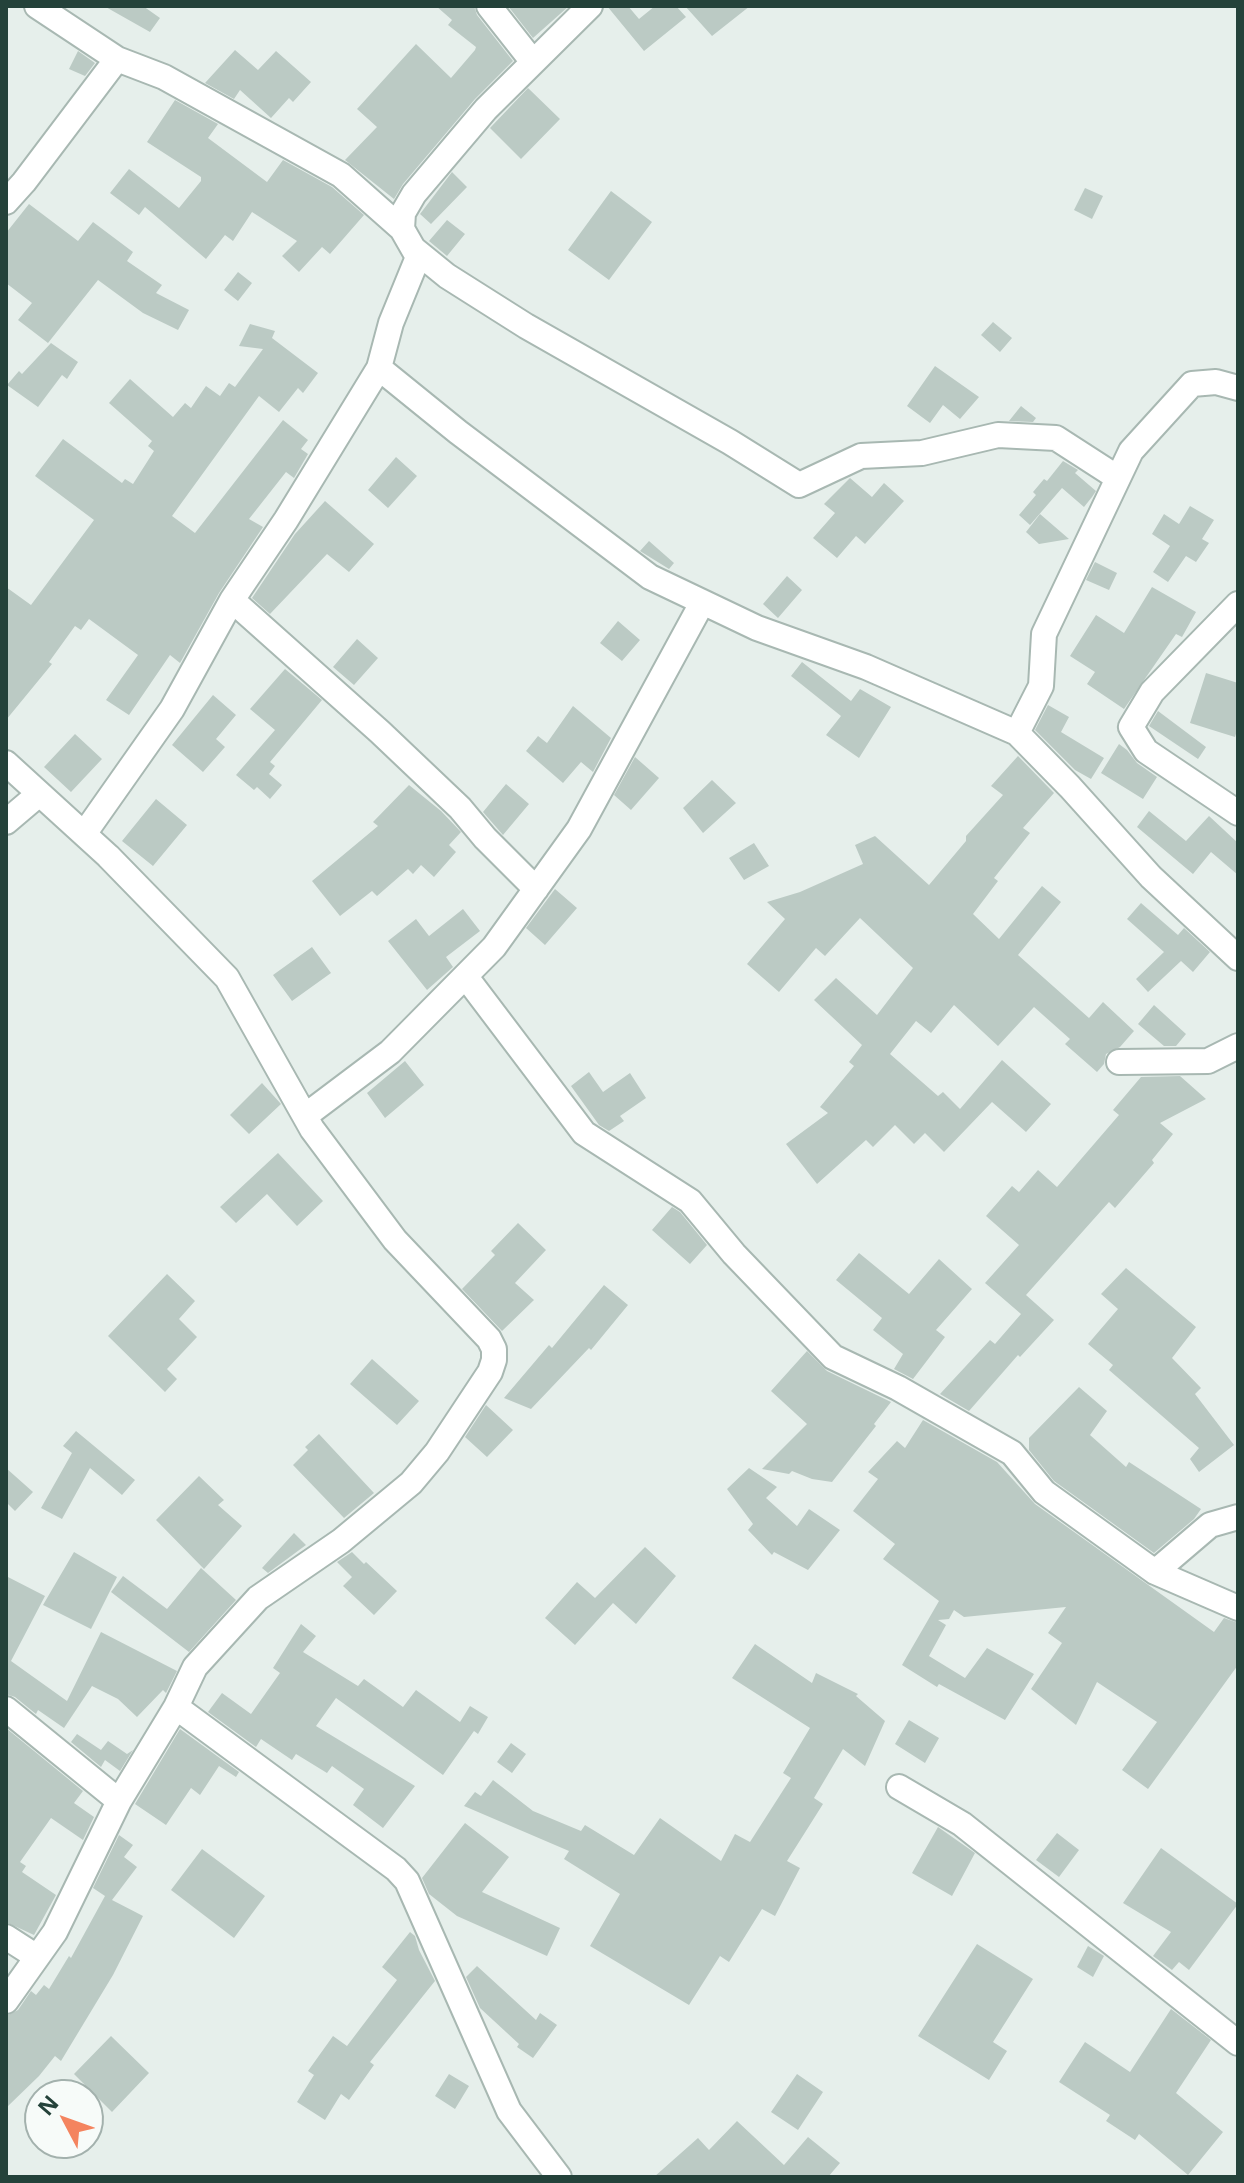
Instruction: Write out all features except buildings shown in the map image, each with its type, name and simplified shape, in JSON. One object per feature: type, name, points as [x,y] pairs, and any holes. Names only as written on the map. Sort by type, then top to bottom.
[{"type":"street","points":[[37,6],[117,59],[164,77],[341,175],[402,229],[418,257],[391,323],[379,368],[232,600],[172,709],[84,834]]},
{"type":"street","points":[[489,6],[533,62]]},
{"type":"street","points":[[402,229],[403,213],[414,194],[486,109],[590,6]]},
{"type":"street","points":[[6,202],[117,59]]},
{"type":"street","points":[[415,250],[447,276],[526,326],[730,442],[799,485],[861,456],[922,453],[998,435],[1056,438],[1118,478]]},
{"type":"street","points":[[379,368],[394,383],[650,577],[757,628],[866,667],[1017,733],[1151,877],[1238,958]]},
{"type":"street","points":[[1017,733],[1041,686],[1044,634],[1131,451],[1192,384],[1216,382],[1238,388]]},
{"type":"street","points":[[232,600],[460,808],[536,889]]},
{"type":"street","points":[[305,1116],[390,1052],[494,947],[579,829],[702,603]]},
{"type":"street","points":[[1238,604],[1152,692],[1131,727],[1146,751],[1238,813]]},
{"type":"street","points":[[6,763],[84,834],[227,978],[305,1116],[395,1240],[489,1339],[494,1349],[490,1372],[437,1452],[411,1483],[341,1541],[258,1598],[195,1667],[176,1707],[119,1801],[55,1932],[6,2001]]},
{"type":"street","points":[[6,822],[39,794]]},
{"type":"street","points":[[466,977],[584,1133],[690,1201],[734,1254],[833,1357],[898,1388],[1012,1453],[1044,1492],[1155,1572],[1238,1608]]},
{"type":"street","points":[[1119,1062],[1208,1061],[1238,1046]]},
{"type":"street","points":[[1155,1572],[1210,1525],[1238,1517]]},
{"type":"street","points":[[176,1707],[396,1869],[407,1881],[509,2111],[559,2177]]},
{"type":"street","points":[[6,1709],[119,1801]]},
{"type":"street","points":[[899,1787],[970,1830],[1238,2043]]},
{"type":"street","points":[[6,1937],[37,1957]]}]
